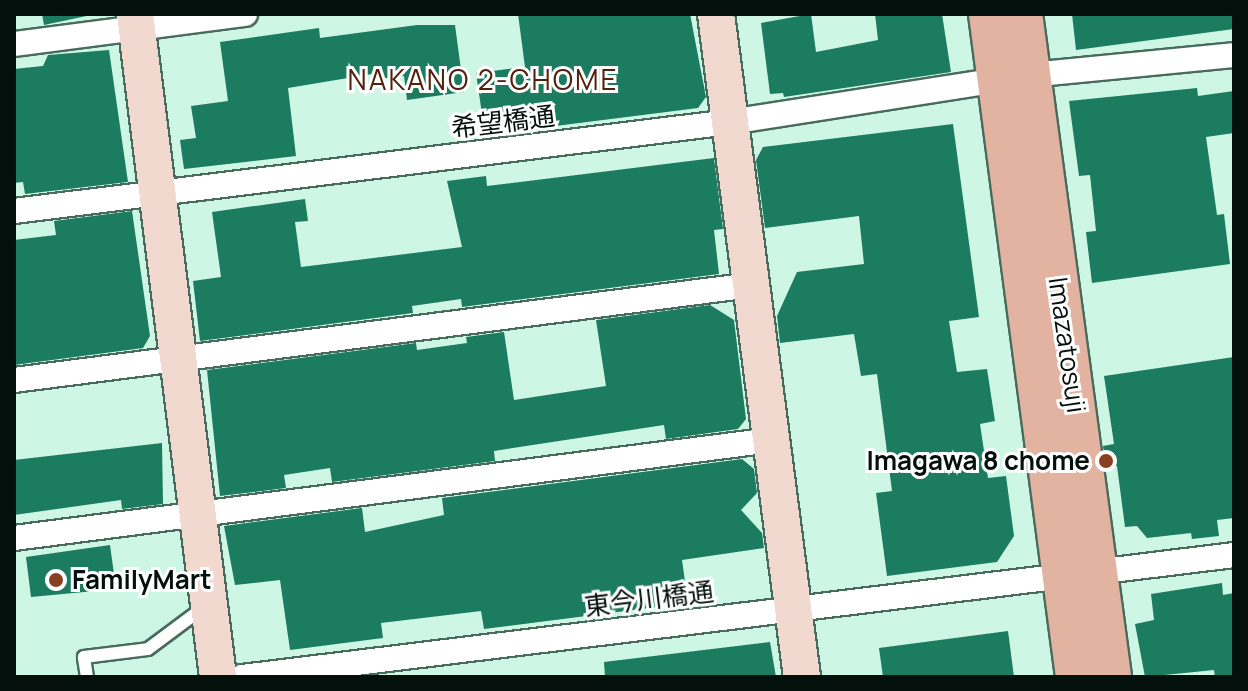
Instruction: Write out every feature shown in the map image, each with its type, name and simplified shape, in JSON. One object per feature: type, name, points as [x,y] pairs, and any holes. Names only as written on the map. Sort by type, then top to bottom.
[{"type":"main road","name":"Imazatosuji","points":[[989,14],[1014,78],[1080,576],[1111,677]]},
{"type":"main road","name":"Imazatosuji","points":[[1014,78],[1022,14]]},
{"type":"main road","name":"Imazatosuji","points":[[1076,677],[1080,576]]},
{"type":"street","points":[[14,44],[135,21],[245,14]]},
{"type":"street","points":[[716,14],[802,677]]},
{"type":"street","points":[[135,21],[218,677]]},
{"type":"street","name":"希望橋通","points":[[14,211],[730,122],[1014,78],[1234,55]]},
{"type":"street","points":[[14,380],[751,285]]},
{"type":"street","points":[[14,538],[772,440]]},
{"type":"street","name":"東今川橋通","points":[[242,677],[1234,555]]},
{"type":"lane","points":[[87,677],[84,657],[148,649],[209,604]]},
{"type":"building","points":[[42,14],[96,14],[44,25]]},
{"type":"building","points":[[518,14],[690,14],[706,97],[698,108],[485,135],[476,73],[525,67]]},
{"type":"building","points":[[811,14],[816,52],[878,40],[875,14],[942,14],[951,72],[784,97],[783,93],[770,94],[761,23]]},
{"type":"building","points":[[1072,14],[1234,14],[1234,29],[1076,50]]},
{"type":"building","points":[[417,25],[455,25],[464,92],[407,100],[404,76],[378,79],[378,73],[288,88],[296,156],[184,169],[180,140],[196,138],[191,106],[228,101],[220,42],[319,28],[320,38]]},
{"type":"building","points":[[109,50],[128,182],[25,194],[23,182],[14,183],[14,69],[43,66],[48,55]]},
{"type":"building","points":[[1197,88],[1198,96],[1234,91],[1234,133],[1206,137],[1217,215],[1224,214],[1230,264],[1092,283],[1086,232],[1096,231],[1090,175],[1079,176],[1069,101]]},
{"type":"building","points":[[953,124],[979,317],[949,321],[957,372],[987,369],[995,421],[980,424],[988,478],[1006,476],[1014,536],[997,562],[887,576],[876,493],[892,491],[877,374],[861,376],[854,334],[780,343],[777,316],[797,272],[864,264],[859,216],[765,228],[756,160],[763,147]]},
{"type":"building","points":[[714,158],[723,229],[714,230],[719,274],[462,307],[461,299],[412,306],[413,313],[200,341],[193,281],[221,277],[212,212],[305,199],[308,221],[295,222],[301,267],[462,247],[447,181],[486,176],[487,186]]},
{"type":"building","points":[[132,211],[150,336],[143,348],[14,365],[14,240],[56,235],[54,221]]},
{"type":"building","points":[[710,305],[734,320],[746,419],[738,429],[666,439],[664,425],[494,451],[495,461],[332,482],[330,468],[284,475],[286,488],[220,496],[207,370],[416,343],[417,350],[467,343],[466,337],[504,332],[514,400],[606,386],[596,320]]},
{"type":"building","points":[[1234,357],[1234,518],[1217,520],[1219,536],[1192,539],[1191,533],[1147,538],[1137,526],[1125,527],[1117,466],[1106,467],[1103,446],[1114,444],[1104,376]]},
{"type":"building","points":[[162,443],[163,504],[122,509],[121,500],[14,515],[14,460]]},
{"type":"building","points":[[742,459],[754,469],[757,493],[741,510],[762,533],[764,548],[682,560],[688,603],[484,629],[481,611],[381,623],[383,638],[290,650],[280,580],[235,585],[224,526],[362,508],[365,532],[444,515],[442,498]]},
{"type":"building","points":[[110,545],[116,589],[31,597],[26,557]]},
{"type":"building","points":[[1222,583],[1223,595],[1234,593],[1234,677],[1215,677],[1214,670],[1145,677],[1135,624],[1154,620],[1151,594]]},
{"type":"building","points":[[1008,631],[1014,677],[883,677],[879,648]]},
{"type":"building","points":[[770,642],[776,677],[605,677],[604,662]]},
{"type":"place","name":"Imagawa 8 chome","points":[[1106,461]]},
{"type":"place","name":"FamilyMart","points":[[56,580]]},
{"type":"district","name":"NAKANO 2-CHOME","points":[[483,79]]}]
